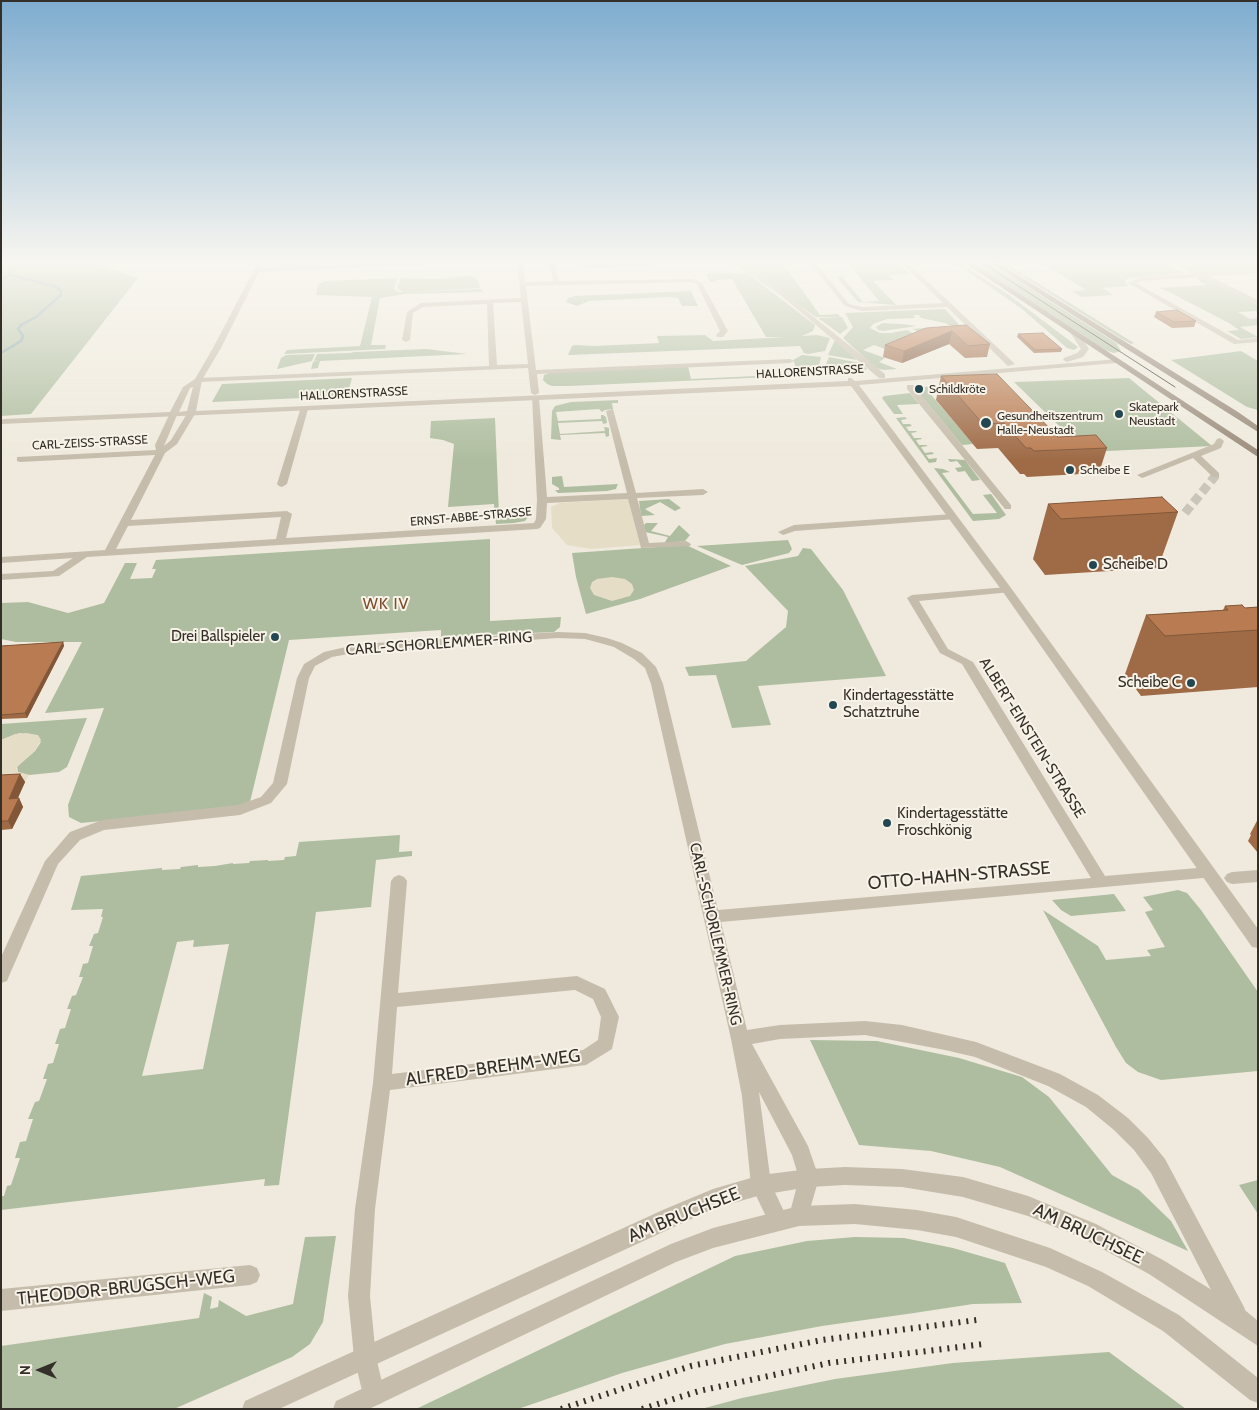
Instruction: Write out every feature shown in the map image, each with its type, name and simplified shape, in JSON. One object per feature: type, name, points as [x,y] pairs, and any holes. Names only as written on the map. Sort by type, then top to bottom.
[{"type":"main road","points":[[1066,328],[1258,454]]},
{"type":"main road","points":[[1089,328],[1128,354],[1148,360],[1258,430]]},
{"type":"main road","points":[[1108,356],[1128,354]]},
{"type":"main road","points":[[1116,361],[1128,354]]},
{"type":"street","points":[[192,411],[198,380],[227,328]]},
{"type":"street","points":[[406,340],[408,328]]},
{"type":"street","points":[[492,328],[494,367]]},
{"type":"street","name":"ERNST-ABBE-STRASSE","points":[[1,560],[537,526],[541,519],[542,500],[535,396],[527,328]]},
{"type":"street","points":[[720,335],[724,331],[722,328]]},
{"type":"street","points":[[824,328],[882,376]]},
{"type":"street","points":[[973,328],[1011,364]]},
{"type":"street","points":[[1211,328],[1237,342],[1258,340]]},
{"type":"street","points":[[1067,360],[1080,355],[1085,349],[1075,334]]},
{"type":"street","name":"HALLORENSTRASSE","points":[[852,381],[882,376],[1108,356]]},
{"type":"street","points":[[198,380],[494,367],[532,369],[790,361]]},
{"type":"street","name":"HALLORENSTRASSE","points":[[2,423],[192,411],[852,381],[1116,361]]},
{"type":"street","name":"CARL-ZEISS-STRASSE","points":[[161,452],[159,445],[187,387],[198,380]]},
{"type":"street","points":[[852,381],[1006,590],[1258,942]]},
{"type":"street","points":[[910,387],[1008,507]]},
{"type":"street","name":"HALLORENSTRASSE","points":[[192,411],[304,408],[535,396]]},
{"type":"street","points":[[282,484],[304,408]]},
{"type":"street","name":"CARL-ZEISS-STRASSE","points":[[109,552],[126,523],[161,452],[174,442],[192,411]]},
{"type":"street","points":[[610,411],[646,546],[686,544]]},
{"type":"street","points":[[1142,474],[1218,446],[1220,442]]},
{"type":"street","name":"CARL-ZEISS-STRASSE","points":[[20,459],[161,452]]},
{"type":"street","points":[[1195,455],[1216,475]]},
{"type":"street","points":[[542,500],[703,492]]},
{"type":"street","points":[[126,523],[287,514],[280,543]]},
{"type":"street","points":[[784,532],[794,528],[953,517]]},
{"type":"street","name":"ERNST-ABBE-STRASSE","points":[[1,577],[55,574],[84,556]]},
{"type":"street","name":"ALBERT-EINSTEIN-STRASSE","points":[[1006,590],[912,598],[944,651],[967,662],[1101,882]]},
{"type":"street","name":"CARL-SCHORLEMMER-RING","points":[[1,976],[52,861],[76,836],[102,825],[240,810],[266,800],[280,784],[303,678],[310,664],[328,654],[359,648],[558,635],[585,636],[618,644],[638,656],[650,667],[657,684],[740,1039],[751,1096],[761,1185],[778,1220]]},
{"type":"street","name":"OTTO-HAHN-STRASSE","points":[[712,916],[1209,873]]},
{"type":"street","points":[[1232,878],[1258,876]]},
{"type":"street","name":"ALFRED-BREHM-WEG","points":[[374,1395],[364,1357],[359,1296],[365,1209],[382,1083],[399,881]]},
{"type":"street","name":"ALFRED-BREHM-WEG","points":[[382,1083],[586,1057],[606,1044],[610,1016],[598,994],[576,983],[389,1001]]},
{"type":"street","name":"AM BRUCHSEE","points":[[740,1039],[780,1032],[835,1029],[864,1028],[902,1033],[976,1050],[1054,1080],[1092,1101],[1141,1144],[1158,1166],[1238,1319]]},
{"type":"street","name":"CARL-SCHORLEMMER-RING","points":[[740,1039],[800,1152],[809,1178]]},
{"type":"street","name":"AM BRUCHSEE","points":[[252,1409],[672,1216],[713,1199],[761,1185],[809,1178],[845,1176],[902,1178],[963,1187],[1028,1206],[1089,1231],[1156,1267],[1238,1319],[1258,1335]]},
{"type":"street","points":[[799,1216],[809,1178]]},
{"type":"street","name":"AM BRUCHSEE","points":[[344,1409],[671,1254],[713,1238],[799,1216],[856,1214],[917,1220],[956,1227],[996,1238],[1050,1258],[1095,1279],[1171,1323],[1258,1392]]},
{"type":"street","name":"THEODOR-BRUGSCH-WEG","points":[[1,1300],[250,1275]]},
{"type":"green space","points":[[1,328],[99,328],[31,414],[1,416]]},
{"type":"green space","points":[[364,328],[374,328],[371,345],[386,345],[385,349],[284,354],[287,350],[360,346]]},
{"type":"green space","points":[[761,328],[814,328],[813,331],[802,336],[817,335],[830,338],[825,351],[808,354],[804,353],[800,346],[568,355],[572,346],[575,345],[659,343],[657,336],[705,335],[713,341],[786,337],[766,337]]},
{"type":"green space","points":[[831,328],[848,328],[840,334]]},
{"type":"green space","points":[[852,328],[870,328],[880,333],[907,330],[918,336],[917,340],[911,340],[912,342],[888,350],[874,345],[863,350],[885,358],[879,362],[897,369],[884,370],[876,368],[843,338]]},
{"type":"green space","points":[[877,328],[905,328],[883,331]]},
{"type":"green space","points":[[923,328],[951,331],[953,328],[956,328],[963,336],[949,338],[951,340],[933,341],[912,329]]},
{"type":"green space","points":[[1044,328],[1053,328],[1078,347],[1074,350],[1067,348]]},
{"type":"green space","points":[[1071,328],[1092,328],[1116,343],[1121,351],[1114,353],[1105,350]]},
{"type":"green space","points":[[1104,328],[1110,328],[1134,343],[1131,344]]},
{"type":"green space","points":[[1236,328],[1241,328],[1258,337],[1241,339],[1227,331],[1239,330]]},
{"type":"green space","points":[[835,340],[856,359],[857,360],[828,355]]},
{"type":"green space","points":[[426,349],[467,354],[320,361],[318,368],[311,369],[313,362],[319,360],[314,361],[317,354]]},
{"type":"green space","points":[[1241,351],[1258,361],[1258,410],[1247,407],[1171,360]]},
{"type":"green space","points":[[315,354],[312,361],[277,369],[281,358],[286,355]]},
{"type":"green space","points":[[802,355],[821,357],[817,375],[569,386],[552,386],[543,380],[544,375],[549,373],[688,366],[691,379],[799,374],[793,360]]},
{"type":"green space","points":[[829,357],[860,363],[867,369],[862,372],[825,373],[823,371]]},
{"type":"green space","points":[[352,378],[347,396],[212,402],[222,384]]},
{"type":"green space","points":[[1129,378],[1212,446],[1086,452],[1014,382]]},
{"type":"green space","points":[[933,386],[937,389],[928,391],[973,444],[962,445],[915,388]]},
{"type":"green space","points":[[910,393],[919,404],[897,405],[903,414],[894,414],[882,398],[884,396]]},
{"type":"green space","points":[[618,400],[618,403],[612,403],[613,409],[602,412],[599,409],[556,412],[558,421],[601,419],[601,415],[606,417],[607,423],[603,424],[602,421],[558,423],[560,434],[605,431],[605,427],[609,428],[609,436],[606,437],[605,433],[560,435],[561,440],[551,439],[552,411],[555,406],[571,402]]},
{"type":"green space","points":[[905,417],[907,419],[901,420],[903,424],[910,424],[912,426],[906,427],[909,431],[917,432],[911,433],[914,438],[922,439],[916,440],[919,445],[928,446],[921,447],[925,453],[932,452],[934,454],[926,455],[929,459],[937,458],[936,462],[929,463],[896,418]]},
{"type":"green space","points":[[495,418],[499,515],[521,514],[521,508],[531,508],[529,516],[525,521],[496,524],[494,504],[448,507],[454,444],[430,438],[431,421]]},
{"type":"green space","points":[[948,459],[965,460],[980,480],[972,481],[965,471],[958,472],[955,468],[962,467],[957,461],[950,462]]},
{"type":"green space","points":[[934,468],[950,472],[942,473],[973,514],[997,513],[983,495],[991,494],[1006,515],[999,519],[973,521]]},
{"type":"green space","points":[[562,476],[564,487],[618,484],[616,489],[607,491],[558,493],[555,490],[559,490],[559,488],[552,484],[552,477]]},
{"type":"green space","points":[[669,499],[681,508],[675,511],[660,502],[645,509],[655,515],[641,516],[639,501]]},
{"type":"green space","points":[[646,523],[658,523],[651,531],[670,536],[679,525],[690,535],[685,541],[664,544],[668,537],[645,532],[644,525]]},
{"type":"green space","points":[[490,539],[490,621],[561,617],[560,627],[554,632],[441,637],[441,630],[289,640],[250,802],[229,809],[81,823],[69,817],[68,805],[104,708],[45,713],[82,642],[16,642],[1,639],[1,603],[28,602],[68,613],[104,603],[125,563],[137,563],[130,579],[152,578],[156,569],[152,569],[156,560]]},
{"type":"green space","points":[[788,540],[792,549],[789,553],[742,565],[697,546]]},
{"type":"green space","points":[[686,545],[731,566],[640,599],[586,614],[572,553]]},
{"type":"green space","points":[[803,548],[811,549],[843,590],[886,676],[758,686],[771,725],[732,728],[716,675],[689,676],[685,667],[746,661],[786,627],[788,611],[745,566],[798,556]]},
{"type":"green space","points":[[87,718],[67,767],[59,772],[29,775],[18,772],[17,766],[35,751],[41,742],[20,733],[1,740],[1,724]]},
{"type":"green space","points":[[400,835],[399,852],[412,851],[412,856],[376,860],[371,907],[316,912],[279,1185],[264,1186],[265,1179],[1,1210],[1,1196],[4,1196],[7,1186],[11,1185],[20,1158],[15,1158],[20,1142],[26,1141],[33,1119],[28,1119],[35,1102],[39,1101],[47,1079],[43,1079],[48,1064],[53,1063],[59,1044],[55,1044],[60,1029],[65,1028],[71,1009],[67,1009],[72,996],[76,995],[83,977],[79,977],[83,964],[88,963],[93,946],[89,946],[94,934],[98,933],[103,917],[101,917],[103,909],[71,910],[81,876],[162,868],[162,870],[180,869],[181,867],[198,865],[198,867],[249,863],[250,861],[284,860],[285,857],[296,856],[299,842]],"holes":[[[194,940],[193,947],[229,944],[203,1069],[142,1076],[177,942]]]},
{"type":"green space","points":[[1178,890],[1187,893],[1201,910],[1258,992],[1258,1071],[1161,1080],[1138,1072],[1126,1063],[1116,1047],[1043,910],[1098,946],[1106,960],[1151,956],[1147,950],[1165,947],[1145,912],[1153,910],[1143,897]]},
{"type":"green space","points":[[1114,894],[1126,911],[1071,916],[1061,910],[1052,900]]},
{"type":"green space","points":[[810,1040],[877,1041],[959,1058],[1022,1077],[1049,1097],[1112,1175],[1139,1190],[1171,1221],[1188,1251],[1000,1167],[931,1151],[859,1145]]},
{"type":"green space","points":[[1258,1180],[1258,1214],[1239,1185]]},
{"type":"green space","points":[[336,1236],[323,1322],[310,1344],[292,1357],[174,1409],[1,1409],[1,1346],[199,1318],[204,1293],[212,1297],[210,1309],[218,1307],[219,1300],[246,1316],[293,1304],[305,1237]]},
{"type":"green space","points":[[855,1237],[904,1238],[953,1248],[1005,1263],[1022,1303],[973,1304],[822,1326],[725,1344],[622,1373],[518,1409],[416,1409],[735,1256],[807,1241]]},
{"type":"green space","points":[[1109,1352],[1186,1409],[701,1409],[742,1398],[835,1379],[953,1363]]},
{"type":"shaded area","points":[[628,499],[640,545],[591,549],[567,545],[552,528],[551,507],[560,503]]},
{"type":"shaded area","points":[[612,577],[625,579],[632,584],[634,590],[630,596],[612,601],[594,595],[590,588],[592,582],[597,579]]},
{"type":"shaded area","points":[[15,734],[38,735],[41,740],[35,751],[16,768],[18,772],[29,775],[25,782],[1,784],[1,740]]},
{"type":"building","points":[[926,328],[970,328],[990,344],[968,346],[952,331],[904,351],[885,345]]},
{"type":"building","points":[[1043,333],[1062,349],[1035,350],[1018,334]]},
{"type":"building","points":[[997,374],[1058,437],[1096,435],[1107,448],[1034,451],[1031,448],[1026,448],[1004,423],[983,424],[941,376]]},
{"type":"building","points":[[1162,497],[1178,512],[1061,519],[1048,504]]},
{"type":"building","points":[[1242,605],[1245,608],[1258,607],[1258,630],[1165,636],[1146,615],[1228,610],[1225,606]]},
{"type":"building","points":[[63,642],[25,713],[1,715],[1,646]]},
{"type":"building","points":[[20,774],[9,799],[19,798],[8,821],[1,821],[1,775]]},
{"type":"waterway","points":[[1,353],[21,341],[23,336],[19,328]]},
{"type":"tunnel","points":[[1185,513],[1216,475]]},
{"type":"tram line","points":[[1083,328],[1175,387]]},
{"type":"railway","points":[[561,1409],[691,1366],[822,1340],[977,1320]]},
{"type":"railway","points":[[642,1409],[699,1391],[829,1363],[984,1344]]},
{"type":"place","name":"Schildkröte","points":[[919,389]]},
{"type":"place","name":"Skatepark Neustadt","points":[[1119,414]]},
{"type":"place","name":"Gesundheitszentrum Halle-Neustadt","points":[[986,423]]},
{"type":"place","name":"Scheibe E","points":[[1070,470]]},
{"type":"place","name":"Scheibe D","points":[[1093,565]]},
{"type":"place","name":"Drei Ballspieler","points":[[275,637]]},
{"type":"place","name":"Scheibe C","points":[[1191,683]]},
{"type":"place","name":"Kindertagesstätte Schatztruhe","points":[[833,705]]},
{"type":"place","name":"Kindertagesstätte Froschkönig","points":[[887,823]]},
{"type":"district","name":"WK IV","points":[[386,604]]}]
